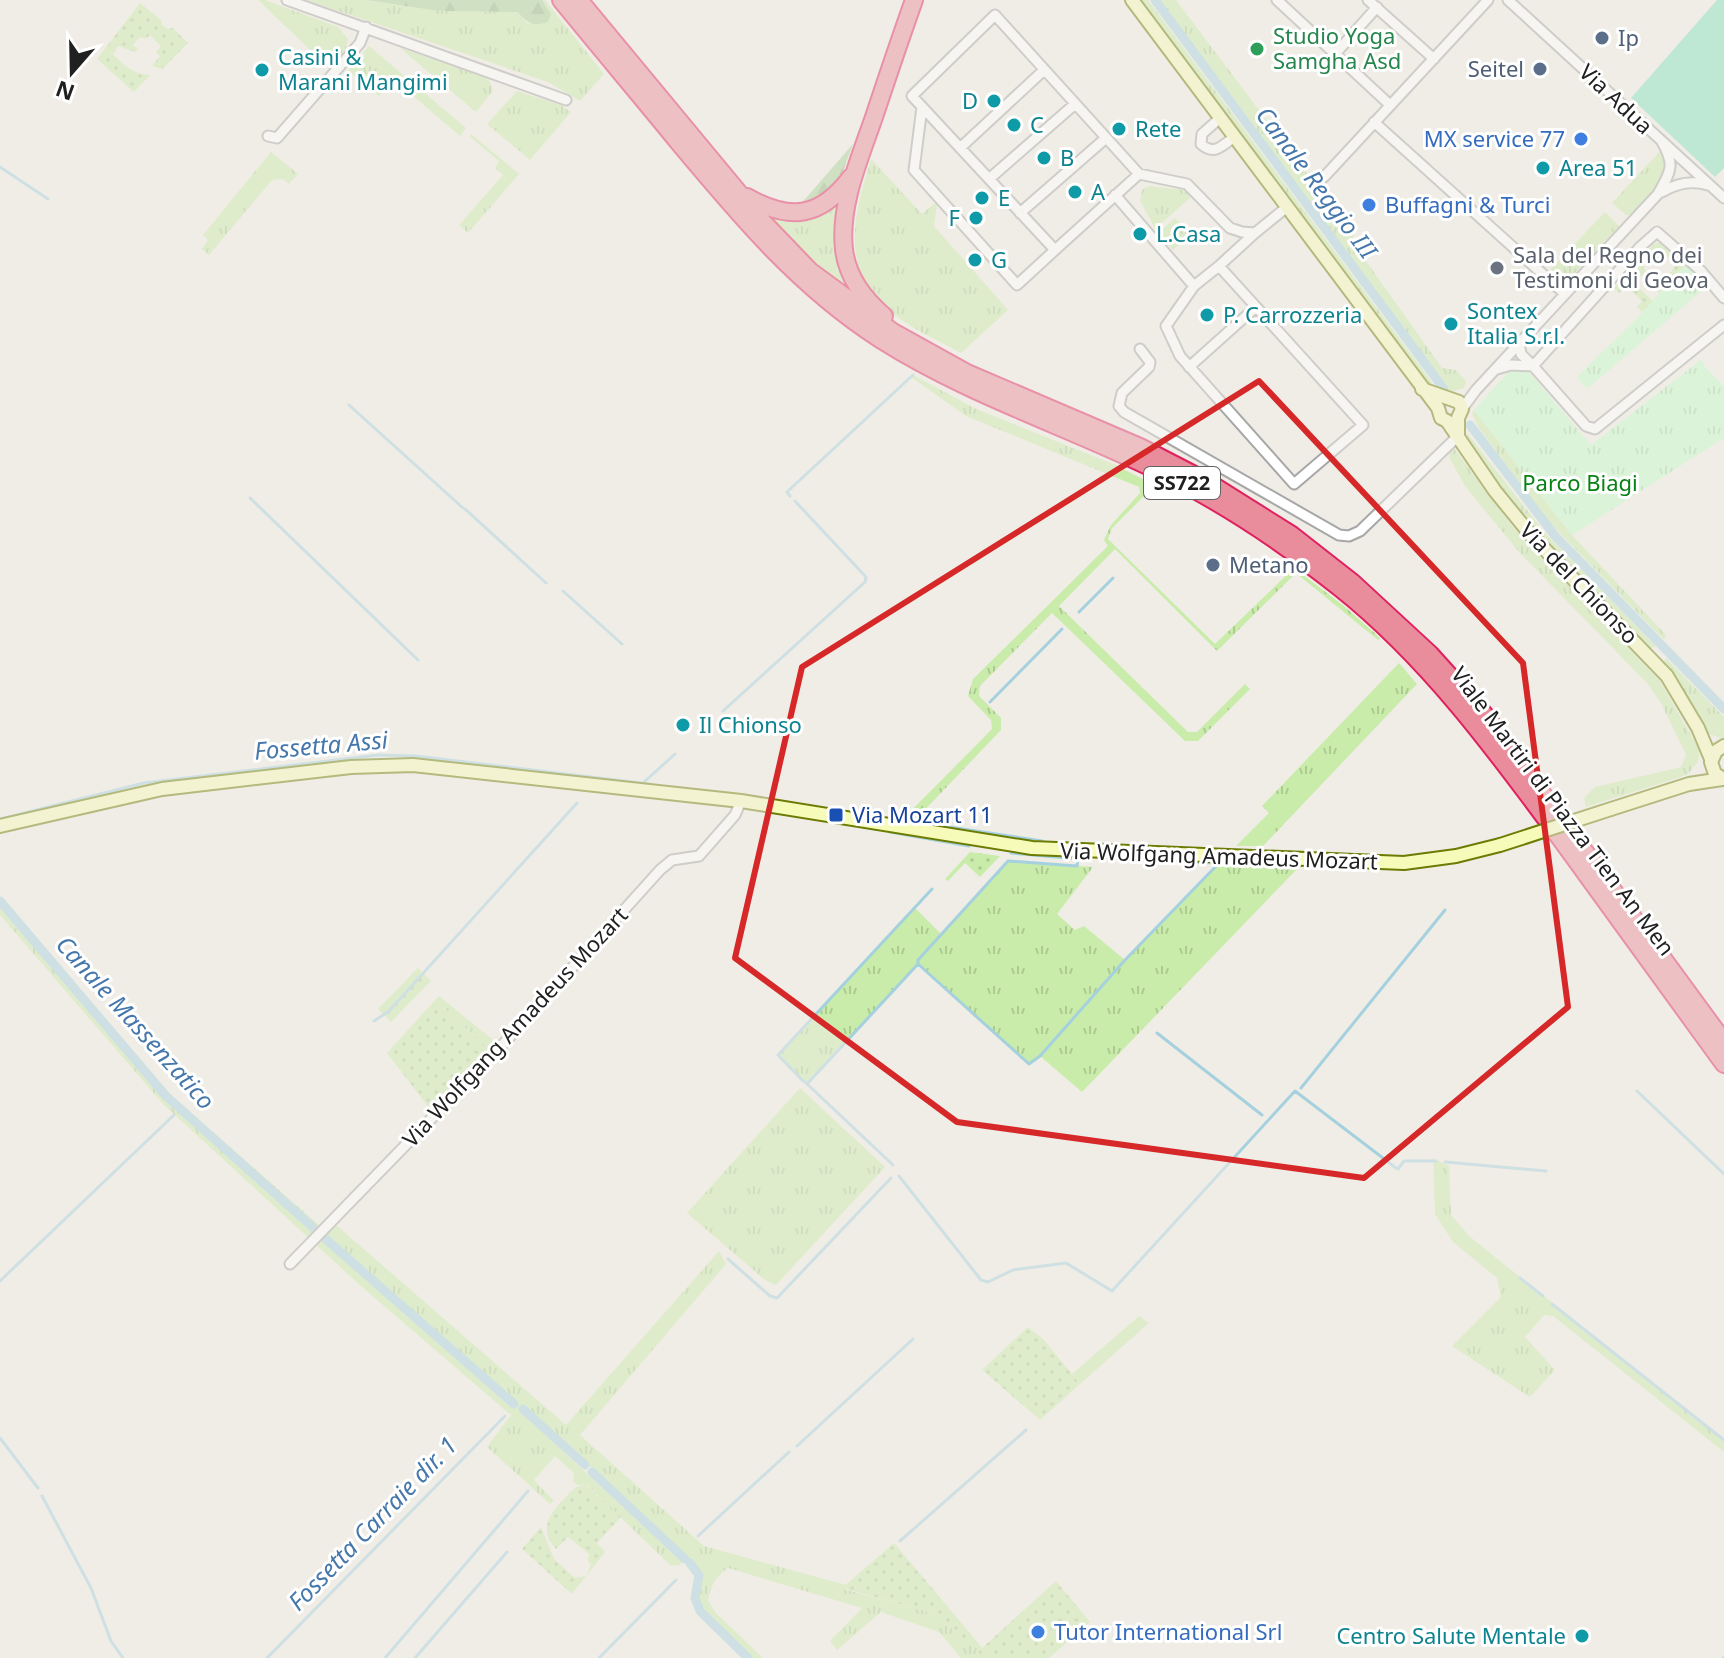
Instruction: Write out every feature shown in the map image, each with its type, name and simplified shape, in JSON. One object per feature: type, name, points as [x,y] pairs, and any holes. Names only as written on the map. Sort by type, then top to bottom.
[{"type":"highway","name":"Viale Martiri di Piazza Tien An Men","points":[[561,0],[749,225],[799,278],[850,319],[956,382],[1121,453],[1194,489],[1302,559],[1380,623],[1438,680],[1488,741],[1724,1064]]},
{"type":"highway","name":"Viale Martiri di Piazza Tien An Men","points":[[579,0],[787,249],[833,290],[893,332],[946,362],[1140,447],[1206,481],[1292,535],[1378,604],[1430,654],[1484,714],[1724,1042]]},
{"type":"highway","name":"SS722","points":[[914,0],[854,173],[844,247],[850,273],[873,307],[946,362]]},
{"type":"highway","name":"SS722","points":[[736,190],[763,206],[782,212],[801,212],[822,207],[838,195],[854,173]]},
{"type":"street","points":[[287,0],[566,100]]},
{"type":"street","points":[[1132,0],[1438,408],[1441,418],[1476,390],[1658,194],[1670,170],[1687,162]]},
{"type":"street","points":[[1277,0],[1390,105]]},
{"type":"street","points":[[1368,0],[1434,59]]},
{"type":"street","points":[[1324,177],[1488,0]]},
{"type":"street","name":"Via Adua","points":[[1508,0],[1724,198]]},
{"type":"street","points":[[1335,54],[1377,7]]},
{"type":"street","points":[[1055,250],[912,96],[995,15],[1139,174],[1183,181],[1230,228],[1255,233]]},
{"type":"street","points":[[268,136],[277,138],[360,43],[366,27]]},
{"type":"street","points":[[960,148],[1044,70]]},
{"type":"street","points":[[989,179],[1075,104]]},
{"type":"street","points":[[922,107],[914,170],[1017,285],[1139,174]]},
{"type":"street","points":[[1220,118],[1202,134],[1201,144],[1216,151],[1234,137]]},
{"type":"street","points":[[1374,122],[1565,294]]},
{"type":"street","points":[[1020,213],[1106,138]]},
{"type":"street","points":[[1661,140],[1670,155],[1670,170]]},
{"type":"street","points":[[1689,182],[1696,170]]},
{"type":"street","points":[[1658,194],[1676,184],[1689,182],[1712,186]]},
{"type":"street","points":[[1115,195],[1194,286]]},
{"type":"street","points":[[1219,266],[1363,425],[1294,484],[1180,356],[1166,326],[1194,286],[1287,207]]},
{"type":"street","points":[[1533,366],[1646,240],[1657,232],[1701,271],[1724,298]]},
{"type":"street","points":[[1189,367],[1256,307]]},
{"type":"street","points":[[1519,343],[1521,354],[1586,426],[1595,429],[1724,325]]},
{"type":"street","points":[[1140,349],[1150,362],[1149,367],[1122,393],[1119,406],[1124,412],[1339,535],[1353,535],[1363,528],[1458,439],[1454,409]]},
{"type":"street","points":[[1494,371],[1511,365],[1533,366]]},
{"type":"street","points":[[1422,389],[1454,409]]},
{"type":"street","name":"Via del Chionso","points":[[1458,439],[1530,534],[1667,676],[1698,728],[1712,770],[1723,779]]},
{"type":"street","name":"Via del Chionso","points":[[1698,728],[1724,745],[1711,760]]},
{"type":"street","name":"Via Wolfgang Amadeus Mozart","points":[[1689,784],[1711,760]]},
{"type":"street","name":"Via Wolfgang Amadeus Mozart","points":[[0,826],[154,790],[382,765],[434,767],[741,801],[986,842],[1056,850],[1395,863],[1438,859],[1500,845],[1689,784],[1723,779]]},
{"type":"street","name":"Via Wolfgang Amadeus Mozart","points":[[290,1264],[497,1051],[660,870],[672,860],[699,856],[735,815],[741,801]]},
{"type":"highlighted area","points":[[1259,381],[1523,663],[1568,1007],[1364,1178],[957,1122],[735,958],[802,667]]},
{"type":"green space","points":[[258,0],[338,27],[348,39],[346,48],[330,69]]},
{"type":"green space","points":[[306,0],[366,0],[438,11],[517,12],[528,24],[551,14],[542,0],[545,0],[604,74],[580,101],[548,82]]},
{"type":"green space","points":[[366,0],[542,0],[551,14],[548,22],[534,24],[517,12],[438,11]]},
{"type":"green space","points":[[1136,0],[1148,0],[1431,381],[1432,388],[1424,386]]},
{"type":"green space","points":[[1159,0],[1176,0],[1354,236],[1351,240],[1442,368],[1456,370],[1466,381],[1464,388],[1447,389]]},
{"type":"green space","points":[[1717,0],[1724,0],[1724,168],[1715,177],[1631,98]]},
{"type":"green space","points":[[140,3],[161,20],[162,25],[167,29],[173,28],[188,43],[162,69],[152,66],[160,56],[156,52],[161,46],[150,35],[146,39],[140,37],[133,45],[138,49],[135,52],[118,46],[113,54],[121,62],[135,72],[150,75],[134,92],[97,59]]},
{"type":"green space","points":[[369,46],[466,128],[460,136],[393,79],[379,96],[348,71]]},
{"type":"green space","points":[[400,48],[483,76],[489,80],[493,91],[476,112]]},
{"type":"green space","points":[[517,91],[561,105],[571,112],[530,160],[487,124]]},
{"type":"green space","points":[[471,134],[519,174],[468,233],[459,225],[503,175],[495,168],[499,161],[469,136]]},
{"type":"green space","points":[[853,144],[839,182],[830,193],[799,206]]},
{"type":"green space","points":[[1661,150],[1667,168],[1658,186],[1631,215],[1626,215],[1612,203]]},
{"type":"green space","points":[[271,152],[298,174],[289,184],[283,179],[272,180],[209,255],[202,249],[208,240],[203,235]]},
{"type":"green space","points":[[871,159],[922,214],[935,203],[937,205],[934,226],[1008,310],[961,353],[891,312],[874,296],[863,278],[857,260],[856,221]]},
{"type":"green space","points":[[1149,186],[1184,190],[1191,197],[1155,229],[1140,200],[1142,190]]},
{"type":"green space","points":[[845,194],[856,296],[799,249],[758,209],[779,217]]},
{"type":"green space","points":[[1605,212],[1619,226],[1574,274],[1560,276],[1548,272]]},
{"type":"green space","points":[[1175,218],[1191,234],[1173,250],[1158,233]]},
{"type":"green space","points":[[1660,242],[1686,264],[1674,277],[1670,273],[1676,265],[1660,250],[1653,257],[1646,252]]},
{"type":"green space","points":[[1643,256],[1649,261],[1643,268],[1659,283],[1666,277],[1671,281],[1659,293],[1632,267]]},
{"type":"green space","points":[[1686,264],[1706,287],[1587,389],[1577,377]]},
{"type":"green space","points":[[1625,275],[1653,301],[1642,312],[1637,307],[1642,301],[1626,286],[1619,293],[1614,288]]},
{"type":"green space","name":"Parco Biagi","points":[[1702,359],[1704,366],[1724,386],[1724,438],[1572,535],[1474,410],[1511,369],[1528,371],[1591,445]]},
{"type":"green space","points":[[913,375],[974,408],[1113,464],[1151,483],[1159,481],[1112,528],[1108,539],[1215,644],[1294,568],[1380,638],[1378,640],[1296,573],[1217,651],[1115,549],[1059,606],[1188,732],[1197,732],[1245,684],[1250,689],[1198,741],[1185,741],[1052,613],[980,686],[979,696],[1001,718],[1001,730],[916,819],[905,817],[992,729],[991,720],[968,696],[973,679],[1108,546],[1104,540],[1111,525],[1140,493],[1139,487],[966,416],[911,377]]},
{"type":"green space","points":[[1474,410],[1572,535],[1666,635],[1664,640],[1545,518],[1477,425],[1472,413]]},
{"type":"green space","points":[[1467,433],[1545,533],[1656,646],[1647,650],[1532,530],[1465,443]]},
{"type":"green space","points":[[1453,447],[1512,526],[1660,681],[1700,751],[1698,762],[1687,775],[1586,807],[1584,798],[1595,787],[1681,767],[1686,755],[1661,703],[1647,683],[1518,551],[1465,486],[1449,457]]},
{"type":"green space","points":[[1666,658],[1724,717],[1724,739],[1709,734],[1703,728],[1662,665]]},
{"type":"green space","points":[[1399,663],[1417,684],[1263,846],[1236,846],[1269,813],[1262,806]]},
{"type":"green space","points":[[970,852],[1000,856],[980,877],[965,863],[948,881],[945,879]]},
{"type":"green space","points":[[1008,861],[1093,867],[1057,914],[1075,930],[1084,926],[1125,960],[1217,865],[1300,866],[1082,1092],[1040,1056],[1029,1064],[918,964],[807,1084],[780,1059],[778,1055],[915,908],[941,934]]},
{"type":"green space","points":[[644,882],[651,888],[335,1224],[566,1425],[719,1251],[726,1264],[580,1435],[704,1546],[846,1585],[843,1589],[940,1615],[966,1644],[975,1639],[982,1648],[978,1653],[983,1658],[961,1658],[939,1632],[881,1612],[837,1650],[830,1641],[862,1608],[728,1568],[714,1582],[708,1600],[715,1612],[763,1658],[753,1658],[701,1609],[699,1592],[702,1578],[685,1554],[530,1411],[524,1410],[525,1416],[684,1562],[670,1565],[586,1484],[577,1485],[573,1481],[574,1473],[555,1456],[534,1480],[554,1501],[550,1504],[487,1447],[511,1415],[362,1287],[163,1104],[0,915],[0,896],[170,1094],[319,1225],[491,1051],[435,1000],[439,996],[498,1044]]},
{"type":"green space","points":[[418,968],[431,981],[391,1022],[378,1009]]},
{"type":"green space","points":[[435,1000],[492,1052],[433,1113],[387,1053]]},
{"type":"green space","points":[[800,1088],[885,1167],[776,1285],[765,1280],[687,1213]]},
{"type":"green space","points":[[1433,1158],[1449,1166],[1451,1215],[1470,1237],[1724,1440],[1724,1452],[1553,1316],[1544,1315],[1525,1337],[1555,1370],[1530,1397],[1452,1346],[1501,1297],[1497,1278],[1453,1242],[1435,1214]]},
{"type":"green space","points":[[1139,1316],[1149,1323],[1080,1384],[1072,1374]]},
{"type":"green space","points":[[1028,1327],[1044,1340],[1080,1384],[1040,1420],[982,1370]]},
{"type":"green space","points":[[585,1484],[621,1517],[597,1543],[605,1552],[572,1594],[522,1549],[541,1527],[554,1559],[575,1578],[586,1576],[591,1565],[587,1559],[590,1555],[568,1537],[556,1549],[547,1529],[550,1516],[559,1505],[574,1489]]},
{"type":"green space","points":[[894,1543],[975,1639],[967,1645],[940,1615],[842,1588]]},
{"type":"green space","points":[[1056,1581],[1090,1622],[1049,1658],[983,1658],[978,1653],[982,1648]]},
{"type":"waterway","name":"Canale Reggio III","points":[[1155,0],[1444,389]]},
{"type":"waterway","points":[[0,167],[48,199]]},
{"type":"waterway","points":[[790,496],[787,492],[913,375]]},
{"type":"waterway","points":[[349,405],[463,508]]},
{"type":"waterway","name":"Canale Reggio III","points":[[1470,425],[1555,536],[1724,709]]},
{"type":"waterway","points":[[250,498],[418,660]]},
{"type":"waterway","points":[[723,711],[865,582],[866,577],[795,501]]},
{"type":"waterway","points":[[465,509],[546,583]]},
{"type":"waterway","points":[[1079,612],[1113,578]]},
{"type":"waterway","points":[[563,591],[622,644]]},
{"type":"waterway","points":[[990,702],[1062,629]]},
{"type":"waterway","points":[[643,783],[675,754]]},
{"type":"waterway","name":"Fossetta Assi","points":[[0,819],[144,783],[378,755],[416,756],[649,784]]},
{"type":"waterway","points":[[374,1021],[389,1011],[577,803]]},
{"type":"waterway","name":"Fossetta Assi","points":[[914,821],[936,824]]},
{"type":"waterway","name":"Fossetta Assi","points":[[943,826],[1042,841]]},
{"type":"waterway","points":[[890,832],[969,846]]},
{"type":"waterway","points":[[1011,853],[1078,859]]},
{"type":"waterway","points":[[807,1084],[1008,861],[1077,866],[1078,859]]},
{"type":"waterway","points":[[1138,861],[1301,865]]},
{"type":"waterway","points":[[918,964],[1029,1064],[1040,1056],[1125,960],[1219,863]]},
{"type":"waterway","points":[[1313,866],[1334,866]]},
{"type":"waterway","points":[[803,1081],[778,1055],[932,889]]},
{"type":"waterway","name":"Canale Massenzatico","points":[[0,901],[166,1096],[317,1231]]},
{"type":"waterway","points":[[1301,1088],[1445,910]]},
{"type":"waterway","points":[[1157,1033],[1262,1115]]},
{"type":"waterway","points":[[805,1082],[893,1165]]},
{"type":"waterway","points":[[899,1176],[981,1280],[988,1282],[1013,1270],[1066,1263],[1112,1291],[1295,1091],[1398,1169],[1404,1161],[1436,1161]]},
{"type":"waterway","points":[[1637,1091],[1724,1174]]},
{"type":"waterway","points":[[0,1281],[174,1115]]},
{"type":"waterway","points":[[1445,1162],[1546,1171]]},
{"type":"waterway","points":[[728,1259],[770,1296],[777,1298],[891,1178]]},
{"type":"waterway","name":"Canale Massenzatico","points":[[321,1235],[514,1404]]},
{"type":"waterway","points":[[1520,1278],[1543,1296]]},
{"type":"waterway","points":[[1552,1304],[1724,1440]]},
{"type":"waterway","points":[[797,1446],[913,1339]]},
{"type":"waterway","name":"Canale Massenzatico","points":[[523,1409],[585,1465]]},
{"type":"waterway","name":"Fossetta Carraie dir. 1","points":[[267,1658],[505,1416]]},
{"type":"waterway","points":[[900,1541],[1026,1430]]},
{"type":"waterway","points":[[0,1438],[38,1488]]},
{"type":"waterway","points":[[698,1536],[789,1452]]},
{"type":"waterway","name":"Canale Massenzatico","points":[[592,1472],[685,1559]]},
{"type":"waterway","points":[[385,1658],[528,1491]]},
{"type":"waterway","points":[[42,1496],[91,1588],[111,1641],[123,1658]]},
{"type":"waterway","points":[[415,1658],[507,1552]]},
{"type":"waterway","name":"Canale Massenzatico","points":[[690,1563],[699,1575],[695,1598],[700,1611],[748,1658]]},
{"type":"waterway","points":[[599,1658],[676,1580]]},
{"type":"place","name":"Ip","points":[[1602,38]]},
{"type":"place","name":"Studio Yoga Samgha Asd","points":[[1257,49]]},
{"type":"place","name":"Seitel","points":[[1540,69]]},
{"type":"place","name":"Casini & Marani Mangimi","points":[[262,70]]},
{"type":"place","name":"D","points":[[994,101]]},
{"type":"place","name":"C","points":[[1014,125]]},
{"type":"place","name":"Rete","points":[[1119,129]]},
{"type":"place","name":"MX service 77","points":[[1581,139]]},
{"type":"place","name":"B","points":[[1044,158]]},
{"type":"place","name":"Area 51","points":[[1543,168]]},
{"type":"place","name":"A","points":[[1075,192]]},
{"type":"place","name":"E","points":[[982,198]]},
{"type":"place","name":"Buffagni & Turci","points":[[1369,205]]},
{"type":"place","name":"F","points":[[976,218]]},
{"type":"place","name":"L.Casa","points":[[1140,234]]},
{"type":"place","name":"G","points":[[975,260]]},
{"type":"place","name":"Sala del Regno dei Testimoni di Geova","points":[[1497,268]]},
{"type":"place","name":"P. Carrozzeria","points":[[1207,315]]},
{"type":"place","name":"Sontex Italia S.r.l.","points":[[1451,324]]},
{"type":"place","name":"Metano","points":[[1213,565]]},
{"type":"place","name":"Il Chionso","points":[[683,725]]},
{"type":"place","name":"Via Mozart 11","points":[[836,815]]},
{"type":"place","name":"Tutor International Srl","points":[[1038,1632]]},
{"type":"place","name":"Centro Salute Mentale","points":[[1582,1636]]}]
